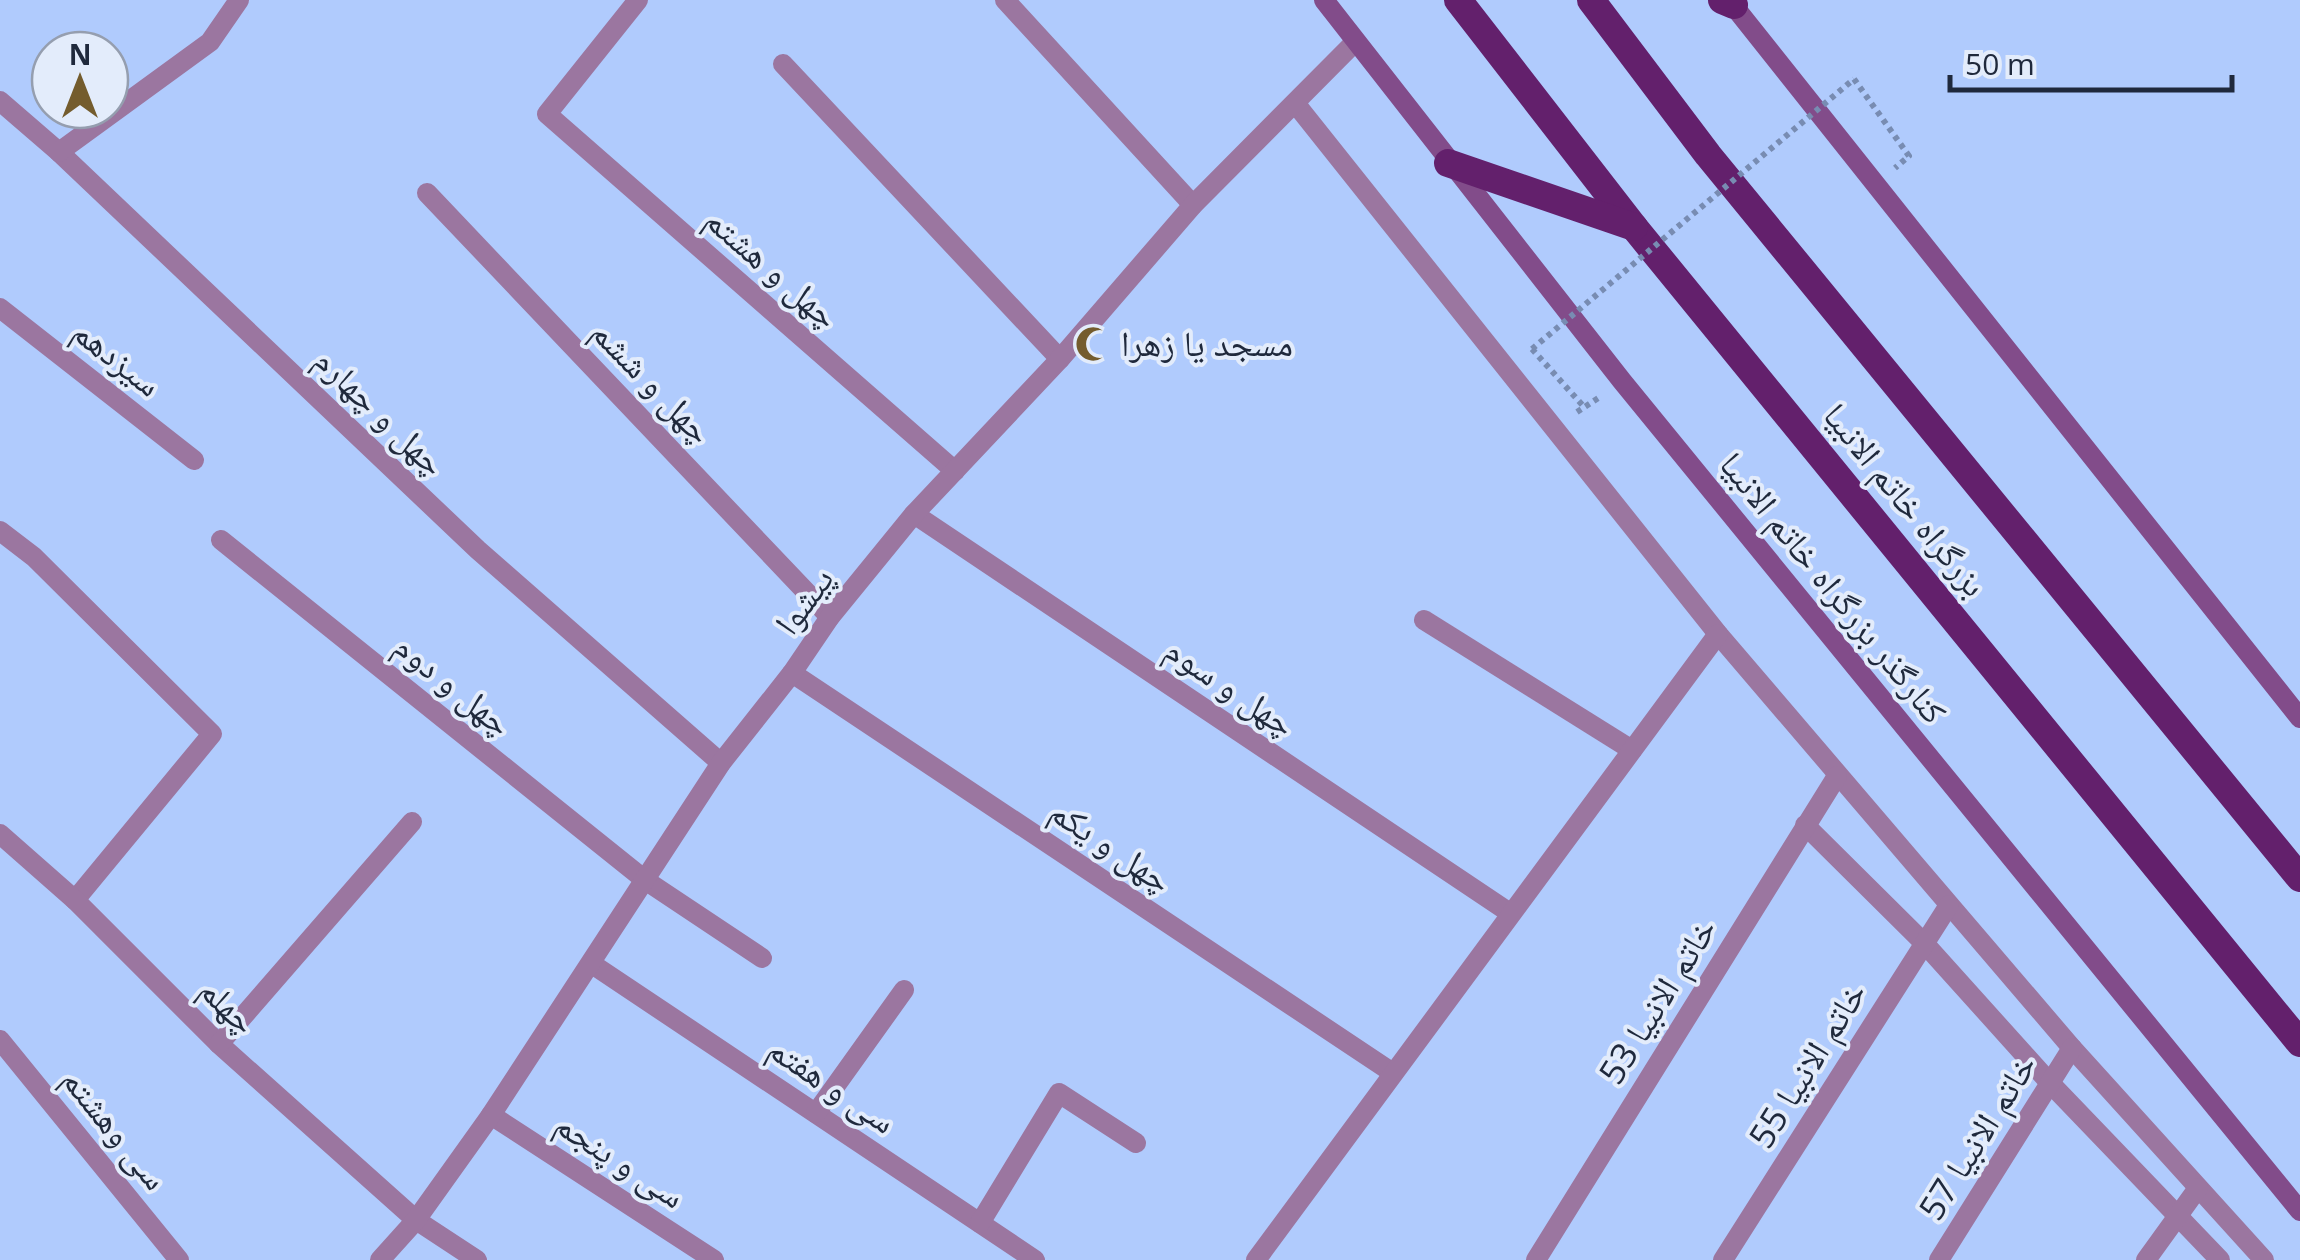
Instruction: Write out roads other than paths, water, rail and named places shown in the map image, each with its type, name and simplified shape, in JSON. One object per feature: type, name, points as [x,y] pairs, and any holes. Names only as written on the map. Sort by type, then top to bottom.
[{"type":"highway","name":"بزرگراه خاتم الانبیا","points":[[1458,0],[1634,227],[2300,1043]]},
{"type":"highway","name":"بزرگراه خاتم الانبیا","points":[[1591,0],[1708,155],[2300,878]]},
{"type":"highway","points":[[1448,162],[1634,227]]},
{"type":"main road","name":"کنارگذر بزرگراه خاتم الانبیا","points":[[1324,0],[1634,397],[2300,1211]]},
{"type":"main road","points":[[1728,2],[2300,718]]},
{"type":"street","points":[[59,152],[210,42],[239,0]]},
{"type":"street","name":"چهل و هشتم","points":[[638,0],[547,114],[955,471]]},
{"type":"street","points":[[1005,0],[1193,205]]},
{"type":"street","name":"پیشوا","points":[[380,1260],[416,1220],[492,1115],[721,763],[792,673],[830,616],[914,514],[1060,359],[1193,205],[1355,42]]},
{"type":"street","points":[[783,64],[1060,359]]},
{"type":"street","name":"چهل و چهارم","points":[[0,100],[478,550],[721,763]]},
{"type":"street","points":[[1295,103],[1718,634],[2072,1048],[2264,1260]]},
{"type":"street","name":"چهل و ششم","points":[[427,193],[830,616]]},
{"type":"street","name":"سیزدهم","points":[[0,308],[194,460]]},
{"type":"street","name":"چهل و سوم","points":[[914,514],[1510,914]]},
{"type":"street","points":[[0,531],[34,558],[212,734],[75,900]]},
{"type":"street","name":"چهل و دوم","points":[[220,540],[644,880],[762,958]]},
{"type":"street","points":[[1424,620],[1632,750]]},
{"type":"street","points":[[1256,1260],[1718,634]]},
{"type":"street","name":"چهل و یکم","points":[[792,673],[1394,1073]]},
{"type":"street","name":"خاتم الانبیا 53","points":[[1536,1260],[1838,776]]},
{"type":"street","points":[[219,1044],[412,822]]},
{"type":"street","points":[[1806,825],[1924,943],[2050,1083],[2220,1260]]},
{"type":"street","name":"چهلم","points":[[0,834],[75,900],[219,1044],[416,1220],[477,1260]]},
{"type":"street","name":"خاتم الانبیا 55","points":[[1723,1260],[1948,904]]},
{"type":"street","name":"سی و هفتم","points":[[592,964],[1036,1260]]},
{"type":"street","points":[[816,1114],[904,990]]},
{"type":"street","name":"سی وهشتم","points":[[0,1040],[179,1260]]},
{"type":"street","name":"خاتم الانبیا 57","points":[[1939,1260],[2072,1048]]},
{"type":"street","points":[[980,1223],[1058,1093],[1136,1143]]},
{"type":"street","name":"سی و پنجم","points":[[492,1115],[714,1260]]},
{"type":"street","points":[[2146,1260],[2198,1188]]},
{"type":"place","name":"مسجد یا زهرا","points":[[1093,344]]}]
